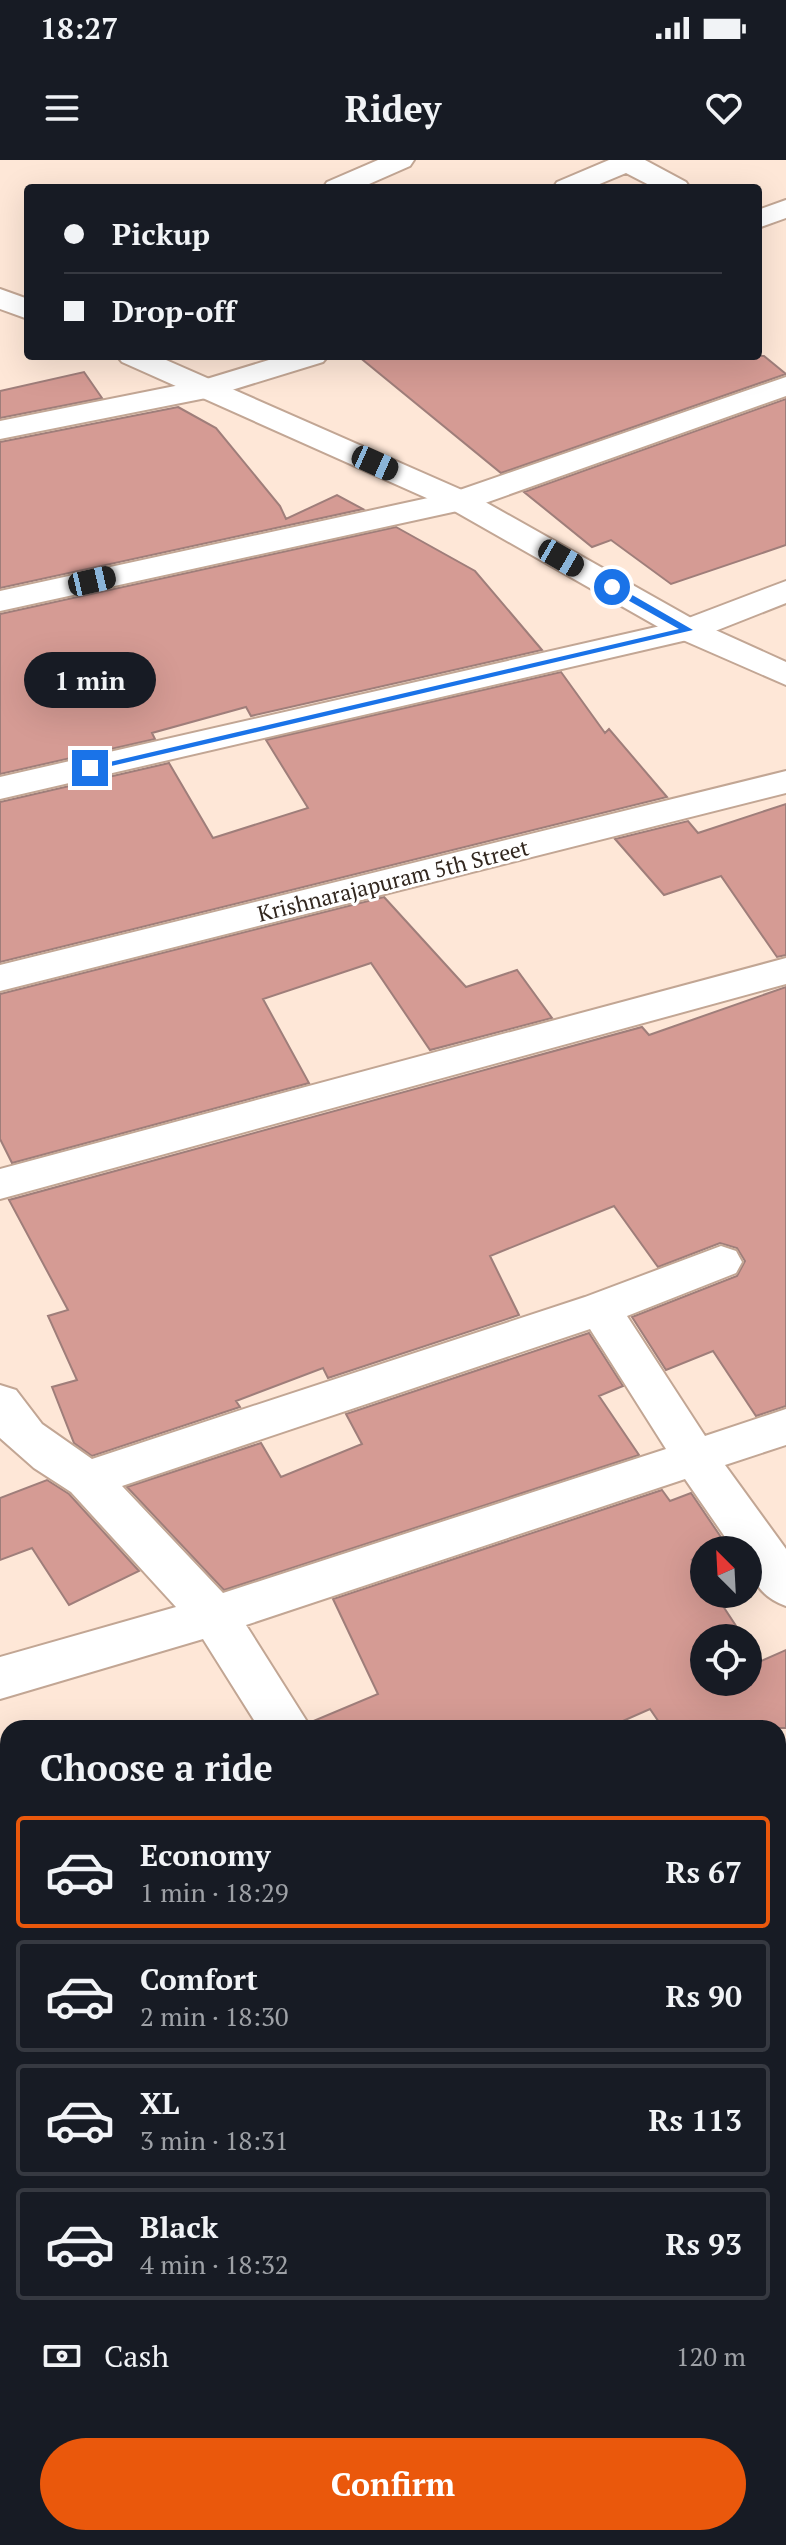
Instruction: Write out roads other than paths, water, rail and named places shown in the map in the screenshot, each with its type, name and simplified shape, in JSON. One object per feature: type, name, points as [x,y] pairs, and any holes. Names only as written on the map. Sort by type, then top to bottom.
[{"type":"street","points":[[346,184],[401,160]]},
{"type":"street","points":[[576,184],[627,161],[669,184]]},
{"type":"street","points":[[0,298],[24,308]]},
{"type":"street","points":[[141,360],[460,501],[688,630],[786,675]]},
{"type":"street","points":[[0,430],[206,389],[300,360]]},
{"type":"street","points":[[0,601],[460,501],[786,386]]},
{"type":"street","points":[[0,788],[688,630],[786,591]]},
{"type":"street","name":"Krishnarajapuram 5th Street","points":[[0,978],[786,782]]},
{"type":"street","points":[[0,1184],[786,971]]},
{"type":"street","points":[[87,1479],[600,1309],[721,1262]]},
{"type":"street","points":[[600,1309],[695,1459],[786,1586]]},
{"type":"street","points":[[0,1402],[7,1417],[61,1464],[87,1479],[214,1616],[281,1720]]},
{"type":"street","points":[[0,1678],[214,1616],[786,1427]]}]
